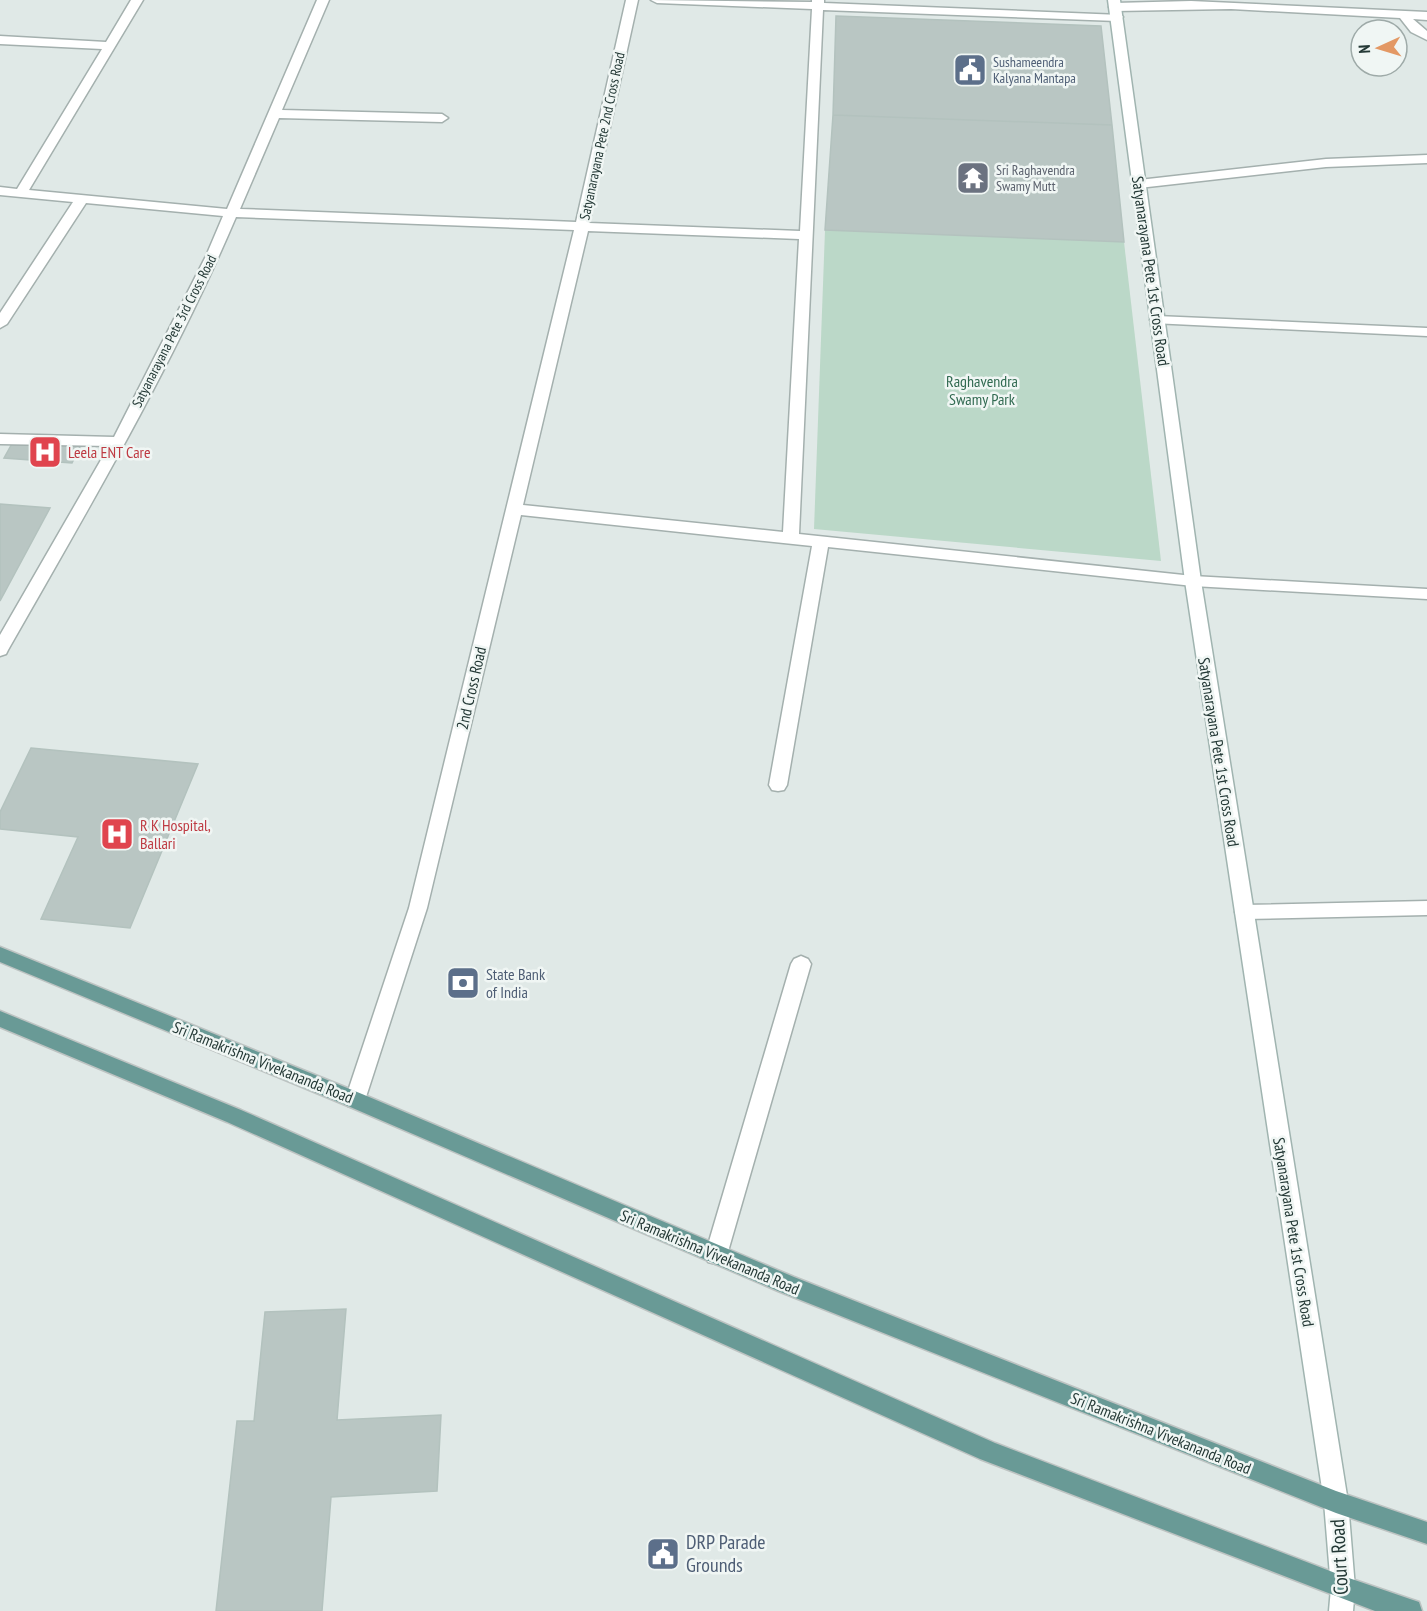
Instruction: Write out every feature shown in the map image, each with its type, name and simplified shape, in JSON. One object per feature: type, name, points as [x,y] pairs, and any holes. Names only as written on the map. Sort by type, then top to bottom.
[{"type":"main road","name":"Sri Ramakrishna Vivekananda Road","points":[[0,954],[356,1100],[716,1255],[1336,1502],[1427,1533]]},
{"type":"main road","points":[[0,1019],[234,1116],[988,1451],[1342,1600],[1410,1611]]},
{"type":"street","points":[[21,193],[137,0]]},
{"type":"street","name":"Satyanarayana Pete 3rd Cross Road","points":[[0,650],[119,442],[213,256],[323,0]]},
{"type":"street","name":"Satyanarayana Pete 2nd Cross Road","points":[[572,271],[632,0]]},
{"type":"street","points":[[657,0],[1116,8],[1144,3],[1237,5],[1427,16]]},
{"type":"street","points":[[791,539],[818,3]]},
{"type":"street","name":"Satyanarayana Pete 1st Cross Road","points":[[1116,8],[1193,581],[1336,1502]]},
{"type":"street","points":[[1404,15],[1415,29],[1427,36]]},
{"type":"street","points":[[0,40],[111,46]]},
{"type":"street","points":[[274,114],[442,118]]},
{"type":"street","points":[[1139,184],[1326,163],[1427,159]]},
{"type":"street","points":[[0,191],[231,213],[806,235]]},
{"type":"street","points":[[0,324],[82,199]]},
{"type":"street","name":"2nd Cross Road","points":[[356,1100],[418,908],[572,271]]},
{"type":"street","points":[[1157,320],[1427,332]]},
{"type":"street","points":[[0,439],[119,442]]},
{"type":"street","points":[[514,509],[1193,581],[1427,594]]},
{"type":"street","points":[[778,784],[821,542]]},
{"type":"street","points":[[1244,912],[1427,908]]},
{"type":"street","points":[[716,1255],[801,964]]},
{"type":"street","name":"Court Road","points":[[1336,1502],[1342,1600]]},
{"type":"green space","name":"Raghavendra Swamy Park","points":[[825,230],[1124,242],[1161,561],[814,529]]},
{"type":"building","name":"Sushameendra Kalyana Mantapa","points":[[836,16],[1101,26],[1112,125],[833,115]]},
{"type":"building","name":"Sri Raghavendra Swamy Mutt","points":[[833,115],[1112,125],[1124,242],[825,230]]},
{"type":"building","points":[[14,440],[81,445],[72,463],[4,458]]},
{"type":"building","points":[[0,504],[50,508],[0,601]]},
{"type":"building","points":[[31,748],[198,764],[130,928],[41,919],[78,837],[0,829],[0,812]]},
{"type":"building","points":[[346,1309],[337,1420],[441,1415],[437,1491],[331,1497],[322,1611],[216,1611],[237,1421],[254,1421],[265,1312]]},
{"type":"place","name":"Sushameendra Kalyana Mantapa","points":[[970,70]]},
{"type":"place","name":"Sri Raghavendra Swamy Mutt","points":[[973,178]]},
{"type":"place","name":"Leela ENT Care","points":[[45,452]]},
{"type":"place","name":"R K Hospital, Ballari","points":[[117,834]]},
{"type":"place","name":"State Bank of India","points":[[463,983]]},
{"type":"place","name":"DRP Parade Grounds","points":[[663,1554]]}]
